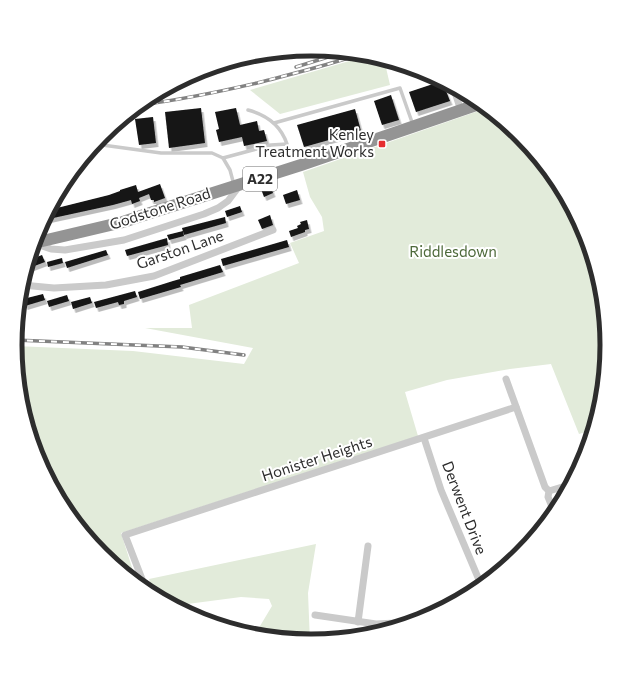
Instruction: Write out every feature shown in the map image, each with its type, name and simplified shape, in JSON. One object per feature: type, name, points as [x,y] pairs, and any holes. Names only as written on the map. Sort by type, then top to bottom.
[{"type":"highway","name":"Godstone Road","points":[[41,242],[123,222],[238,186],[474,107]]},
{"type":"street","points":[[456,95],[461,111]]},
{"type":"street","name":"Godstone Road","points":[[40,246],[51,249],[65,250],[124,240],[218,208],[228,201],[238,186]]},
{"type":"street","name":"Garston Lane","points":[[29,286],[54,288],[106,284],[154,276],[273,230]]},
{"type":"street","points":[[506,379],[545,487],[549,492],[548,497],[552,506]]},
{"type":"street","name":"Honister Heights","points":[[142,580],[125,535],[516,407]]},
{"type":"street","name":"Derwent Drive","points":[[424,438],[441,490],[466,553],[479,581]]},
{"type":"street","points":[[549,492],[564,487]]},
{"type":"street","points":[[358,622],[368,546]]},
{"type":"street","points":[[315,615],[376,624],[393,623]]},
{"type":"lane","points":[[274,123],[400,88],[413,126]]},
{"type":"lane","points":[[223,158],[271,145],[287,144],[284,136],[274,123],[257,112],[248,110]]},
{"type":"lane","points":[[103,145],[161,153],[212,153],[223,158],[238,186]]},
{"type":"green space","points":[[355,59],[386,66],[390,85],[280,114],[250,90]]},
{"type":"green space","name":"Riddlesdown","points":[[480,110],[502,128],[529,155],[552,185],[571,217],[586,252],[599,308],[601,346],[599,383],[588,431],[579,434],[551,364],[510,369],[447,380],[405,392],[418,436],[121,533],[134,574],[107,550],[82,522],[52,474],[37,439],[32,420],[24,383],[22,346],[133,351],[244,364],[253,348],[145,328],[192,328],[189,305],[299,263],[290,243],[324,231],[322,217],[310,197],[303,172]]},
{"type":"green space","points":[[316,544],[308,593],[310,635],[274,633],[258,630],[272,606],[269,599],[241,597],[182,605],[152,586],[149,579]]},
{"type":"building","points":[[434,84],[445,89],[450,101],[416,112],[409,92]]},
{"type":"building","points":[[391,95],[399,120],[382,125],[374,101]]},
{"type":"building","points":[[201,108],[205,143],[169,148],[165,112]]},
{"type":"building","points":[[236,108],[240,125],[257,121],[259,131],[264,130],[267,141],[244,146],[242,137],[219,142],[216,130],[219,129],[215,112]]},
{"type":"building","points":[[355,109],[361,131],[304,147],[297,125]]},
{"type":"building","points":[[153,117],[156,143],[139,145],[135,119]]},
{"type":"building","points":[[160,184],[165,198],[154,202],[154,200],[151,200],[149,194],[139,198],[140,201],[132,204],[131,200],[51,218],[57,208],[109,195],[136,185],[138,192]]},
{"type":"building","points":[[270,185],[273,193],[264,197],[261,189]]},
{"type":"building","points":[[297,190],[300,200],[286,204],[283,195]]},
{"type":"building","points":[[240,206],[242,212],[227,217],[225,211]]},
{"type":"building","points":[[270,215],[273,225],[262,229],[258,220]]},
{"type":"building","points":[[225,217],[226,223],[184,235],[182,228]]},
{"type":"building","points":[[307,220],[309,229],[291,237],[289,231],[298,228],[297,226],[301,224],[300,222]]},
{"type":"building","points":[[183,231],[184,236],[169,240],[167,235]]},
{"type":"building","points":[[167,238],[168,245],[127,256],[125,250]]},
{"type":"building","points":[[287,240],[289,247],[223,266],[221,259]]},
{"type":"building","points":[[106,250],[108,255],[67,268],[65,262]]},
{"type":"building","points":[[42,255],[45,262],[33,266],[36,257]]},
{"type":"building","points":[[62,258],[63,263],[48,267],[47,262]]},
{"type":"building","points":[[220,265],[223,272],[180,285],[181,287],[140,299],[138,292]]},
{"type":"building","points":[[135,291],[137,297],[124,301],[124,304],[119,305],[118,302],[96,308],[94,302]]},
{"type":"building","points":[[43,294],[45,300],[25,306],[26,298]]},
{"type":"building","points":[[67,295],[69,301],[49,307],[47,301]]},
{"type":"building","points":[[90,297],[92,303],[73,309],[71,302]]},
{"type":"railway","points":[[296,67],[328,57]]},
{"type":"railway","points":[[154,103],[198,96],[257,83],[347,58]]},
{"type":"railway","points":[[22,340],[182,347],[244,355]]},
{"type":"place","name":"Kenley Treatment Works","points":[[382,144]]}]
